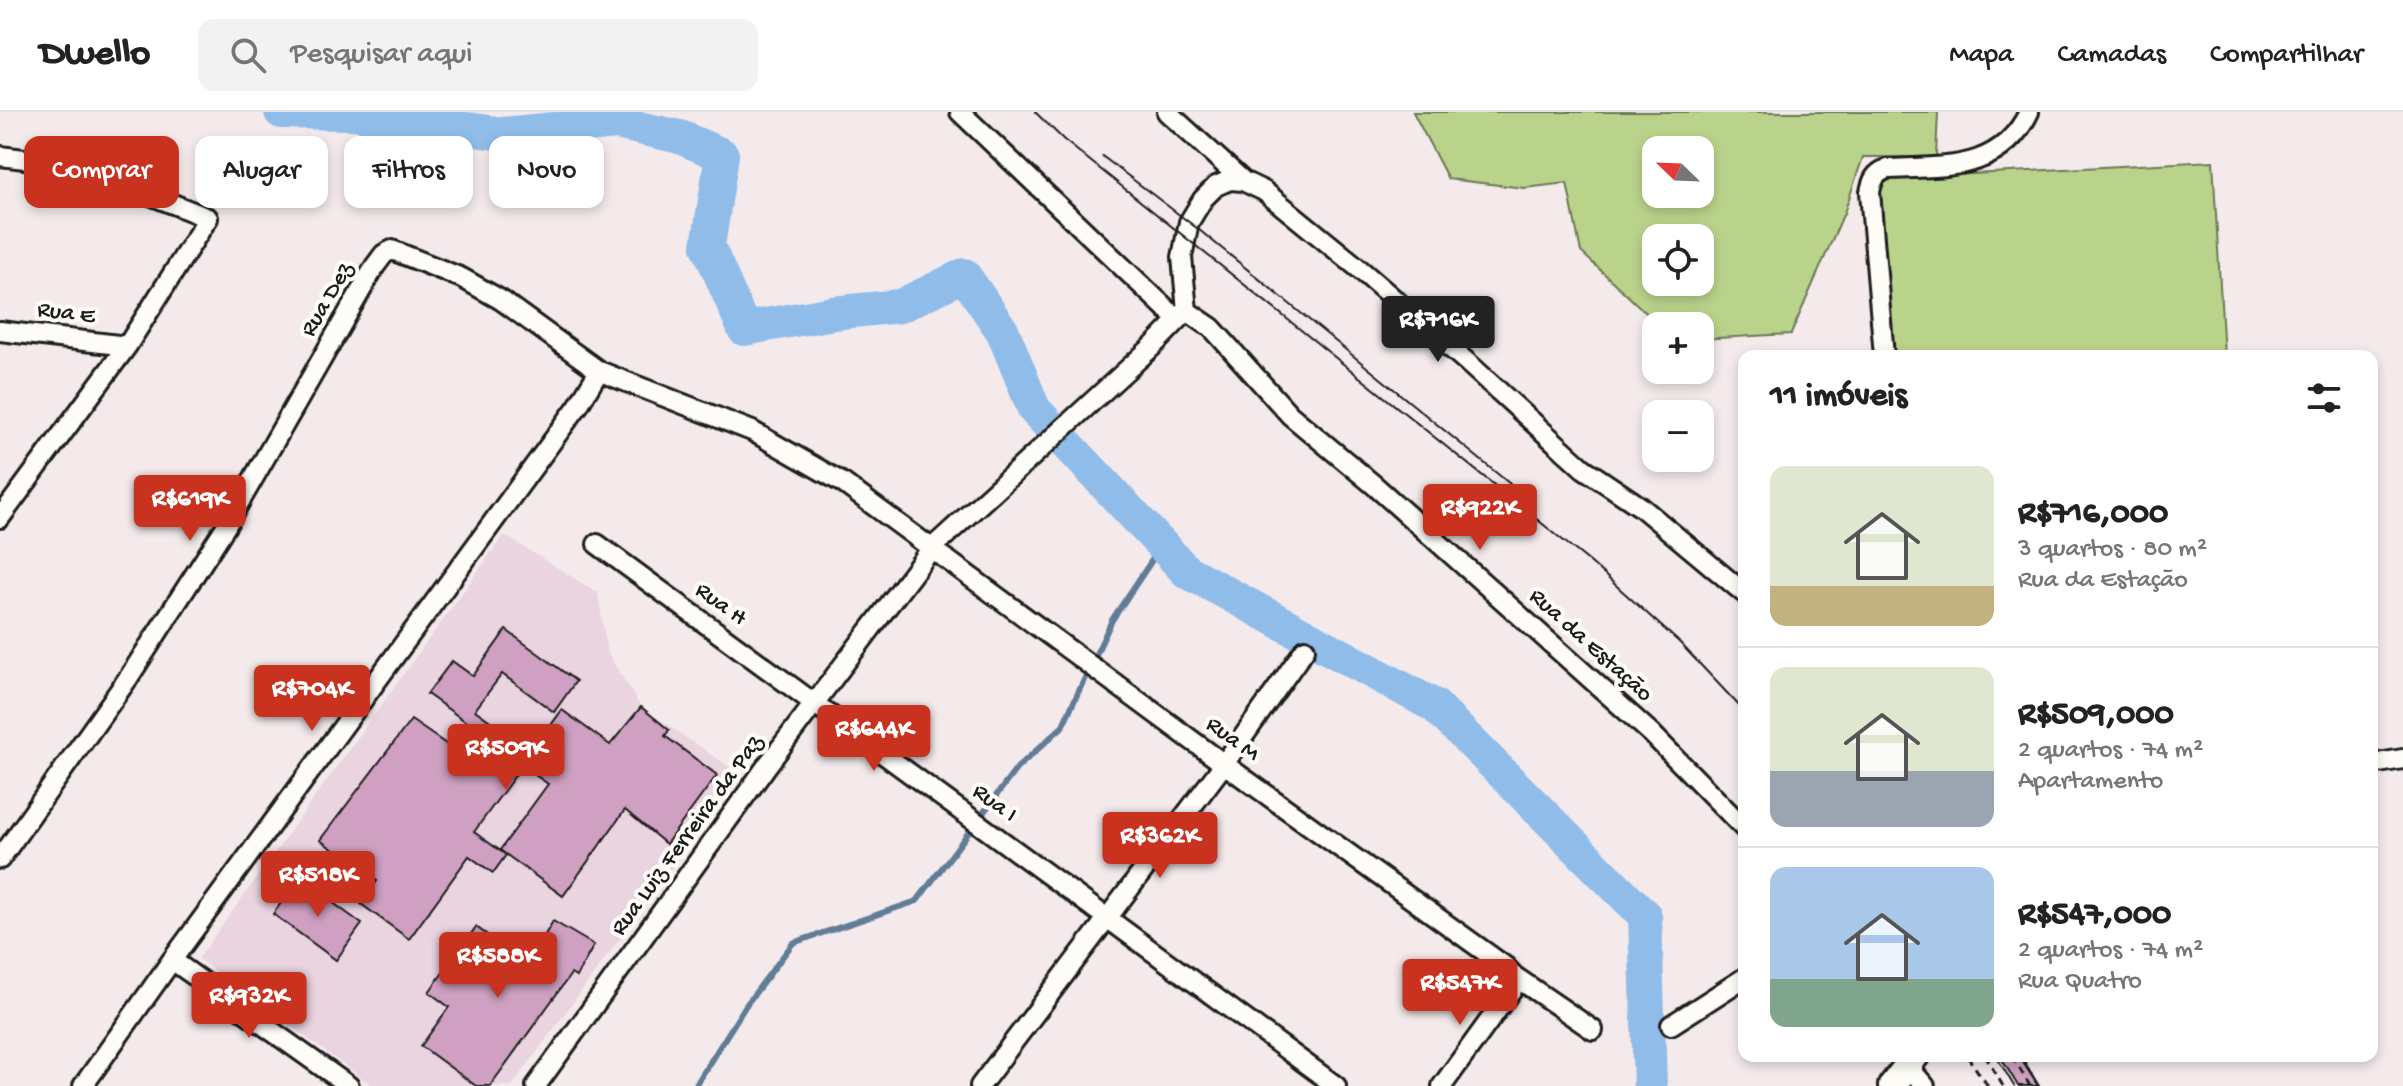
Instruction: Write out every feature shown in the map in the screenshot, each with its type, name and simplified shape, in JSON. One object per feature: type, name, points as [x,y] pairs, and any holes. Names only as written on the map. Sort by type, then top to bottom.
[{"type":"street","name":"Rua da Estação","points":[[960,112],[1182,315],[1212,328],[1290,415],[1374,485],[1651,733],[1738,822]]},
{"type":"street","points":[[1167,112],[1243,181],[1264,191],[1356,266],[1583,468],[1641,507],[1738,588]]},
{"type":"street","points":[[1883,350],[1870,192],[1874,178],[1879,171],[1887,169],[1935,169],[1977,160],[2009,143],[2029,112]]},
{"type":"street","points":[[0,156],[32,159],[92,173],[208,218],[127,346],[9,494],[0,518]]},
{"type":"street","points":[[1182,315],[1182,257],[1189,222],[1203,199],[1216,186],[1230,180],[1243,181]]},
{"type":"street","name":"Rua Dez","points":[[0,859],[129,677],[226,526],[375,266],[384,254],[392,250],[462,278],[501,300],[599,371],[716,416],[787,449],[843,483],[932,548]]},
{"type":"street","name":"Rua Luiz Ferreira da Paz","points":[[536,1086],[814,704],[932,548],[1153,346],[1182,315]]},
{"type":"street","name":"Rua E","points":[[0,331],[127,346]]},
{"type":"street","points":[[83,1086],[578,406],[599,371]]},
{"type":"street","name":"Rua H","points":[[597,544],[814,704]]},
{"type":"street","name":"Rua M","points":[[932,548],[1224,764],[1593,1030]]},
{"type":"street","points":[[1005,1086],[984,1080],[1224,764],[1305,649]]},
{"type":"street","name":"Rua I","points":[[814,704],[1107,915],[1336,1086]]},
{"type":"street","points":[[2378,763],[2403,759]]},
{"type":"street","points":[[172,960],[349,1086]]},
{"type":"street","points":[[1442,1086],[1504,1004],[1513,988],[1510,972]]},
{"type":"street","points":[[1671,1025],[1738,982]]},
{"type":"street","points":[[1905,1069],[1925,1086]]},
{"type":"path","points":[[1971,1062],[1988,1086]]},
{"type":"path","points":[[1989,1062],[2003,1086]]},
{"type":"path","points":[[2016,1062],[2030,1086]]},
{"type":"shaded area","points":[[504,535],[598,593],[607,652],[641,707],[740,774],[512,1086],[373,1086],[198,959]]},
{"type":"green space","points":[[1413,112],[1938,112],[1936,157],[1863,157],[1844,213],[1791,334],[1714,338],[1714,312],[1645,312],[1581,252],[1567,183],[1524,188],[1448,179]]},
{"type":"green space","points":[[2213,161],[2224,350],[1889,350],[1878,179]]},
{"type":"building","points":[[506,630],[576,681],[554,712],[502,674],[475,710],[532,751],[562,710],[610,745],[641,707],[669,730],[665,736],[717,775],[666,844],[625,810],[563,896],[500,850],[548,784],[522,766],[474,832],[506,855],[493,873],[469,856],[409,939],[361,904],[377,881],[320,840],[411,720],[452,748],[469,724],[427,694],[452,661],[473,676]]},
{"type":"building","points":[[299,878],[362,924],[336,960],[273,914]]},
{"type":"building","points":[[553,921],[594,945],[576,977],[571,974],[490,1086],[476,1086],[421,1046],[449,1007],[429,992],[476,927],[528,964]]},
{"type":"building","points":[[2004,1062],[2023,1062],[2038,1086],[2018,1086]]},
{"type":"waterway","points":[[281,112],[352,113],[503,134],[616,123],[680,137],[722,155],[708,246],[744,329],[833,313],[900,306],[964,275],[1003,332],[1034,409],[1047,423]]},
{"type":"waterway","points":[[1068,445],[1186,571],[1435,706],[1645,916],[1650,1086]]},
{"type":"waterway","points":[[695,1086],[746,1005],[793,943],[917,901],[1017,768],[1062,727],[1112,620],[1162,545]]},
{"type":"tram line","points":[[1035,112],[1064,140],[1590,562],[1680,643],[1738,705]]},
{"type":"tram line","points":[[1102,156],[1198,229],[1510,484]]},
{"type":"tram line","points":[[2000,1062],[2014,1086]]},
{"type":"tram line","points":[[2025,1062],[2039,1086]]}]
